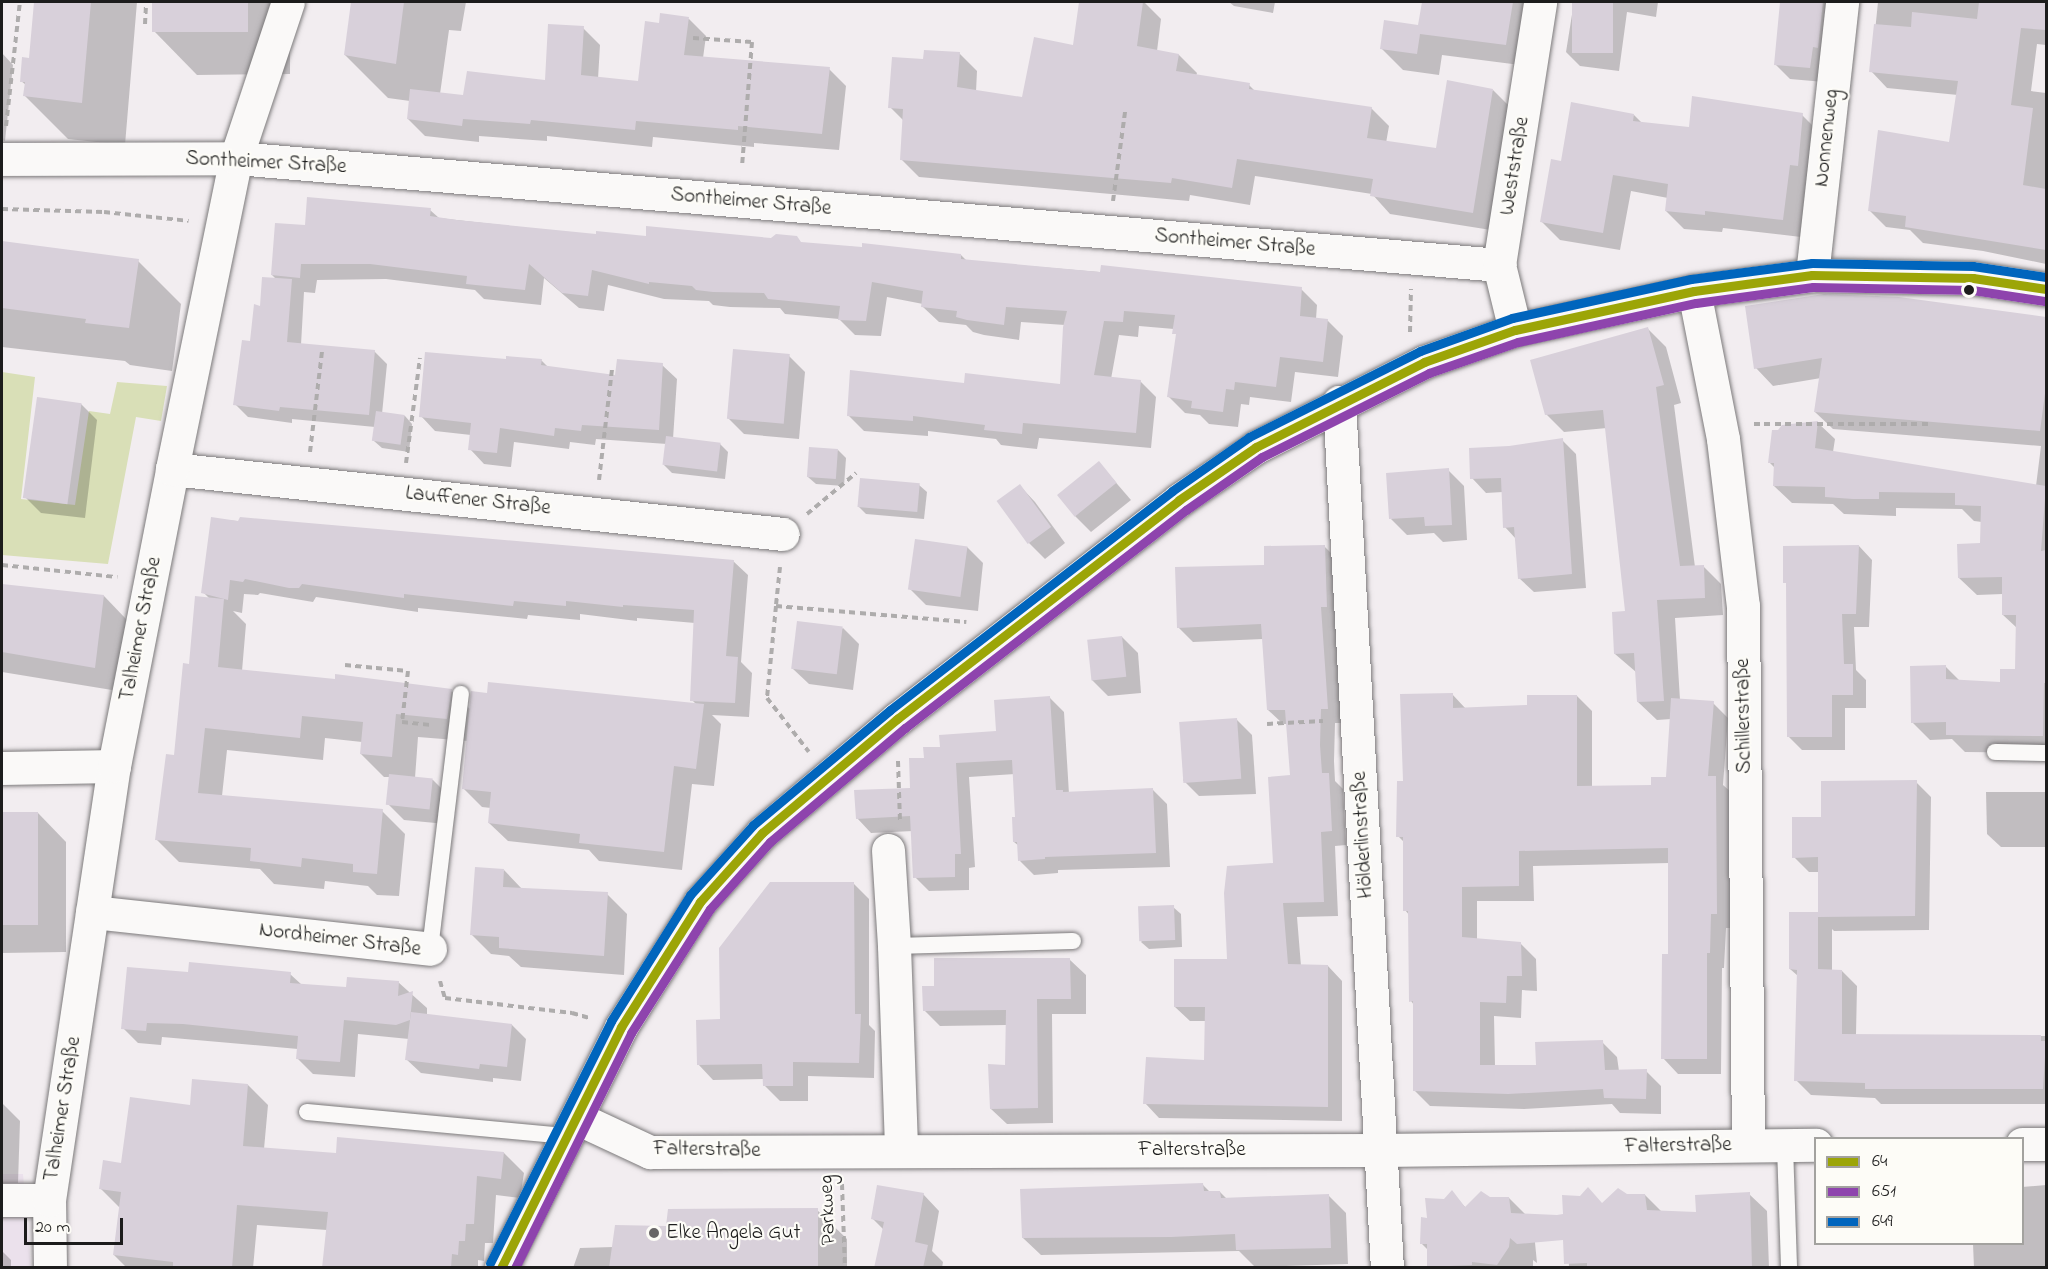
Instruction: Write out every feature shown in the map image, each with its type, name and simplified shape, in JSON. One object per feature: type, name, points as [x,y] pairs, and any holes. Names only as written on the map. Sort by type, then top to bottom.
[{"type":"street","name":"Talheimer Straße","points":[[50,1268],[49,1200],[114,766],[236,158],[288,2]]},
{"type":"street","name":"Weststraße","points":[[1515,330],[1499,265],[1540,2]]},
{"type":"street","name":"Nonnenweg","points":[[1812,275],[1842,2]]},
{"type":"street","name":"Sontheimer Straße","points":[[2,159],[236,158],[1499,265]]},
{"type":"street","points":[[501,1268],[621,1027],[700,902],[762,833],[897,718],[1018,627],[1179,500],[1256,447],[1339,402],[1410,368],[1515,330],[1694,291],[1812,275],[1973,278],[2046,289]]},
{"type":"street","name":"Schillerstraße","points":[[1694,291],[1720,424],[1743,606],[1748,1145]]},
{"type":"street","name":"Hölderlinstraße","points":[[1339,402],[1387,1268]]},
{"type":"street","name":"Lauffener Straße","points":[[172,469],[783,534]]},
{"type":"street","points":[[2,768],[114,766]]},
{"type":"street","points":[[888,850],[894,946],[901,1150]]},
{"type":"street","name":"Nordheimer Straße","points":[[92,912],[430,949]]},
{"type":"street","name":"Falterstraße","points":[[572,1127],[650,1152],[1380,1150],[1800,1146]]},
{"type":"street","points":[[2024,1144],[2046,1144]]},
{"type":"street","points":[[2,1200],[49,1200]]},
{"type":"lane","points":[[430,949],[461,694]]},
{"type":"lane","points":[[1995,752],[2046,753]]},
{"type":"lane","points":[[894,946],[1073,941]]},
{"type":"lane","points":[[307,1112],[572,1127]]},
{"type":"lane","points":[[1789,1268],[1800,1146]]},
{"type":"path","points":[[2,159],[20,2]]},
{"type":"path","points":[[145,24],[146,2]]},
{"type":"path","points":[[693,38],[752,42],[739,201]]},
{"type":"path","points":[[1109,232],[1125,112]]},
{"type":"path","points":[[2,209],[104,212],[223,224]]},
{"type":"path","points":[[1410,368],[1412,258]]},
{"type":"path","points":[[306,483],[322,352]]},
{"type":"path","points":[[402,493],[420,358]]},
{"type":"path","points":[[595,514],[612,370]]},
{"type":"path","points":[[1720,424],[1929,424]]},
{"type":"path","points":[[828,776],[767,698],[783,534],[855,473]]},
{"type":"path","points":[[2,566],[150,580]]},
{"type":"path","points":[[776,606],[1018,627]]},
{"type":"path","points":[[345,665],[408,671],[402,722],[457,728]]},
{"type":"path","points":[[888,850],[900,832],[897,718]]},
{"type":"path","points":[[1267,724],[1356,719]]},
{"type":"path","name":"Nordheimer Straße","points":[[430,949],[445,998],[572,1013],[621,1027]]},
{"type":"path","name":"Parkweg","points":[[841,1151],[845,1268]]},
{"type":"shaded area","points":[[2,1174],[23,1174],[31,1267],[2,1267]]},
{"type":"green space","points":[[2,372],[35,377],[21,499],[75,505],[89,411],[110,414],[117,382],[167,386],[161,421],[136,417],[108,564],[2,555]]},
{"type":"building","points":[[34,2],[91,2],[82,103],[23,96],[25,82],[20,82],[22,57],[29,58]]},
{"type":"building","points":[[152,2],[248,2],[248,32],[152,32]]},
{"type":"building","points":[[351,2],[404,2],[396,64],[344,55]]},
{"type":"building","points":[[1079,2],[1143,2],[1137,46],[1179,54],[1176,71],[1250,83],[1249,89],[1372,107],[1367,138],[1436,148],[1447,80],[1493,89],[1473,213],[1370,196],[1373,179],[1237,159],[1232,188],[1172,178],[1171,183],[900,160],[903,109],[888,108],[892,57],[923,59],[924,50],[960,52],[957,87],[1022,97],[1034,37],[1073,45]]},
{"type":"building","points":[[1422,2],[1513,2],[1506,45],[1420,34],[1417,54],[1380,49],[1384,20],[1418,25]]},
{"type":"building","points":[[1572,2],[1613,2],[1613,53],[1572,53]]},
{"type":"building","points":[[1780,2],[1823,2],[1818,48],[1813,47],[1810,68],[1774,65]]},
{"type":"building","points":[[1979,2],[2046,2],[2046,30],[2021,28],[2011,105],[2033,108],[2023,185],[2046,189],[2046,250],[1905,227],[1906,216],[1868,211],[1878,130],[1949,142],[1958,81],[1869,72],[1874,24],[1911,27],[1912,12],[1977,19]]},
{"type":"building","points":[[660,13],[689,17],[684,55],[830,67],[822,134],[738,126],[738,130],[636,121],[635,130],[531,120],[530,124],[463,119],[462,126],[407,119],[410,89],[463,95],[467,71],[545,80],[548,24],[584,26],[581,75],[638,81],[645,21],[659,23]]},
{"type":"building","points":[[1692,96],[1803,113],[1798,166],[1790,165],[1783,220],[1705,211],[1705,215],[1665,211],[1668,184],[1613,175],[1603,233],[1540,222],[1551,159],[1561,161],[1571,102],[1634,114],[1633,121],[1689,127]]},
{"type":"building","points":[[307,197],[431,208],[430,216],[596,234],[596,231],[646,236],[646,226],[771,238],[776,234],[797,236],[801,242],[862,247],[862,243],[961,254],[961,259],[1100,272],[1101,265],[1302,287],[1300,316],[1328,319],[1323,362],[1280,357],[1276,387],[1235,382],[1234,390],[1226,389],[1223,412],[1191,408],[1192,401],[1167,397],[1176,334],[1172,334],[1175,315],[1124,311],[1123,322],[1104,321],[1094,375],[1141,380],[1136,433],[1023,423],[1022,434],[984,430],[985,425],[913,416],[913,421],[847,416],[850,370],[964,383],[965,373],[1060,384],[1063,327],[1067,311],[1006,307],[1004,325],[967,320],[956,317],[957,311],[921,307],[923,291],[872,282],[866,321],[838,320],[840,306],[768,299],[764,293],[713,292],[696,290],[692,286],[649,282],[649,284],[592,270],[588,296],[562,293],[529,264],[525,290],[466,284],[467,276],[370,264],[301,264],[300,278],[271,275],[275,223],[305,225]]},
{"type":"building","points":[[2,241],[139,259],[129,328],[85,323],[86,319],[2,308]]},
{"type":"building","points":[[262,277],[292,279],[287,342],[375,350],[369,415],[280,407],[279,411],[233,405],[242,340],[250,341],[254,304],[260,306]]},
{"type":"building","points":[[1824,294],[1899,297],[2046,317],[2046,386],[2040,431],[1814,412],[1822,358],[1754,369],[1745,306]]},
{"type":"building","points":[[1648,327],[1664,385],[1656,387],[1680,566],[1704,565],[1705,598],[1657,600],[1664,701],[1637,702],[1634,653],[1614,654],[1612,612],[1625,611],[1603,410],[1545,415],[1530,360]]},
{"type":"building","points":[[733,349],[790,354],[784,424],[727,419]]},
{"type":"building","points":[[425,352],[506,359],[506,356],[542,359],[541,365],[615,375],[617,359],[663,363],[659,430],[582,425],[581,431],[555,428],[554,436],[500,428],[497,453],[468,450],[471,423],[419,417]]},
{"type":"building","points":[[37,397],[82,403],[67,504],[23,498]]},
{"type":"building","points":[[376,411],[405,415],[401,445],[372,441]]},
{"type":"building","points":[[1818,421],[1815,448],[2046,486],[2041,551],[2046,550],[2046,683],[2044,683],[2043,736],[1946,735],[1946,722],[1911,723],[1910,666],[1946,665],[1946,679],[2000,682],[2000,669],[2015,669],[2016,615],[2002,615],[2002,577],[1958,578],[1957,544],[1980,543],[1981,506],[1955,505],[1955,493],[1879,492],[1879,499],[1853,499],[1825,497],[1825,487],[1773,486],[1774,463],[1768,463],[1772,430],[1778,430],[1782,425]]},
{"type":"building","points":[[666,436],[721,443],[717,471],[662,465]]},
{"type":"building","points":[[1563,438],[1572,574],[1518,579],[1514,527],[1503,528],[1501,478],[1470,479],[1469,448],[1509,446]]},
{"type":"building","points":[[809,447],[838,449],[836,479],[807,477]]},
{"type":"building","points":[[1099,461],[1117,483],[1075,517],[1057,495]]},
{"type":"building","points":[[1449,468],[1452,525],[1425,526],[1424,517],[1389,519],[1386,473]]},
{"type":"building","points":[[860,478],[920,483],[917,512],[857,507]]},
{"type":"building","points":[[1020,484],[1051,527],[1028,544],[997,501]]},
{"type":"building","points":[[211,517],[238,521],[240,517],[734,560],[726,656],[738,657],[735,703],[690,701],[694,610],[623,605],[623,607],[566,601],[566,606],[514,601],[513,606],[404,594],[404,598],[302,584],[299,588],[289,588],[245,579],[243,582],[230,580],[228,600],[201,593]]},
{"type":"building","points":[[915,539],[967,546],[960,597],[908,590]]},
{"type":"building","points":[[1325,545],[1327,607],[1321,607],[1328,709],[1321,709],[1320,745],[1322,773],[1329,773],[1332,831],[1321,832],[1324,902],[1283,903],[1288,964],[1328,965],[1328,1107],[1143,1104],[1146,1057],[1204,1060],[1205,1007],[1174,1007],[1174,959],[1227,959],[1224,893],[1227,866],[1273,863],[1268,777],[1290,775],[1285,710],[1267,710],[1261,624],[1177,628],[1175,567],[1264,565],[1264,546]]},
{"type":"building","points":[[1859,545],[1856,614],[1842,614],[1844,664],[1853,664],[1853,695],[1832,695],[1832,737],[1787,737],[1786,583],[1783,583],[1783,546]]},
{"type":"building","points":[[2,584],[104,595],[95,668],[2,652]]},
{"type":"building","points":[[195,596],[224,599],[218,667],[335,679],[335,674],[452,689],[447,719],[396,714],[392,757],[360,754],[363,722],[302,716],[300,738],[205,728],[198,793],[383,809],[377,874],[353,872],[353,864],[302,858],[301,867],[250,861],[251,848],[155,840],[166,754],[174,755],[183,663],[189,664]]},
{"type":"building","points":[[797,621],[843,627],[837,674],[791,669]]},
{"type":"building","points":[[1122,636],[1126,677],[1091,680],[1087,640]]},
{"type":"building","points":[[488,682],[704,704],[696,769],[674,766],[664,852],[579,843],[580,834],[488,823],[491,792],[462,789],[471,691],[487,693]]},
{"type":"building","points":[[1453,693],[1453,708],[1527,705],[1527,695],[1577,695],[1577,786],[1651,785],[1651,777],[1666,777],[1671,698],[1714,701],[1708,776],[1716,776],[1717,914],[1711,914],[1710,953],[1707,953],[1707,1059],[1661,1059],[1662,954],[1668,954],[1668,848],[1519,851],[1519,886],[1462,887],[1462,937],[1521,942],[1522,976],[1507,976],[1506,1003],[1480,1002],[1480,1065],[1536,1065],[1535,1042],[1603,1040],[1605,1070],[1647,1069],[1646,1099],[1604,1098],[1603,1089],[1508,1094],[1413,1091],[1413,1001],[1409,1002],[1408,911],[1403,911],[1403,837],[1396,837],[1397,781],[1403,781],[1400,694]]},
{"type":"building","points":[[1050,696],[1056,790],[1063,790],[1063,792],[1153,788],[1156,853],[1045,857],[1045,859],[1018,861],[1017,842],[1013,842],[1012,817],[1015,817],[1012,760],[956,763],[961,854],[955,854],[955,877],[913,878],[910,816],[856,819],[854,790],[910,788],[909,758],[924,758],[923,747],[940,747],[939,735],[996,731],[994,700]]},
{"type":"building","points":[[1237,718],[1241,779],[1183,783],[1179,722]]},
{"type":"building","points":[[389,774],[433,779],[430,809],[386,805]]},
{"type":"building","points":[[1917,780],[1915,916],[1818,917],[1818,857],[1792,858],[1792,817],[1821,817],[1821,781]]},
{"type":"building","points":[[2,812],[38,812],[38,925],[2,925]]},
{"type":"building","points":[[475,867],[504,869],[503,887],[608,892],[604,956],[499,948],[499,937],[470,935]]},
{"type":"building","points":[[770,882],[854,882],[855,1014],[861,1014],[859,1063],[793,1062],[793,1086],[763,1086],[762,1064],[697,1065],[696,1020],[720,1019],[719,948]]},
{"type":"building","points":[[1174,905],[1175,940],[1139,941],[1138,906]]},
{"type":"building","points":[[1789,912],[1818,912],[1818,969],[1842,970],[1842,1034],[2041,1035],[2041,1041],[2046,1041],[2043,1089],[1865,1089],[1865,1083],[1794,1081],[1797,970],[1789,969]]},
{"type":"building","points":[[934,958],[1070,958],[1071,999],[1037,999],[1038,1108],[990,1109],[988,1064],[1005,1065],[1006,1010],[923,1011],[922,986],[934,986]]},
{"type":"building","points":[[189,962],[291,972],[290,983],[346,987],[347,977],[399,981],[398,996],[413,991],[410,1020],[396,1025],[344,1020],[340,1062],[296,1059],[298,1036],[183,1024],[147,1023],[146,1031],[121,1029],[127,967],[188,972]]},
{"type":"building","points":[[411,1012],[512,1024],[507,1067],[480,1064],[479,1069],[405,1060]]},
{"type":"building","points":[[192,1079],[248,1084],[243,1146],[336,1153],[337,1137],[504,1152],[501,1179],[477,1176],[474,1224],[466,1224],[465,1241],[459,1241],[458,1255],[452,1254],[451,1268],[322,1268],[328,1212],[237,1205],[232,1268],[173,1268],[173,1262],[113,1255],[121,1192],[99,1189],[103,1160],[121,1163],[130,1097],[190,1105]]},
{"type":"building","points":[[1203,1183],[1204,1191],[1220,1191],[1221,1198],[1329,1194],[1331,1248],[1236,1250],[1235,1234],[1022,1238],[1020,1189]]},
{"type":"building","points":[[877,1185],[924,1193],[915,1242],[928,1245],[923,1268],[874,1268],[884,1222],[871,1219]]},
{"type":"building","points":[[1588,1187],[1602,1203],[1618,1188],[1627,1194],[1645,1194],[1647,1210],[1696,1212],[1695,1195],[1750,1192],[1752,1268],[1587,1268],[1587,1263],[1564,1264],[1563,1240],[1517,1244],[1510,1238],[1509,1247],[1497,1265],[1472,1262],[1472,1265],[1427,1267],[1427,1244],[1420,1244],[1421,1217],[1427,1218],[1425,1198],[1444,1199],[1452,1190],[1465,1207],[1481,1191],[1490,1197],[1509,1197],[1511,1213],[1557,1215],[1563,1214],[1562,1195],[1580,1196]]},
{"type":"building","points":[[818,1208],[818,1268],[609,1268],[615,1225],[666,1226],[668,1209]]},
{"type":"transit line","name":"649","points":[[490,1263],[611,1021],[690,895],[753,825],[890,710],[1172,491],[1249,437],[1420,351],[1512,318],[1691,279],[1812,263],[1973,266],[2046,277]]},
{"type":"transit line","name":"64","points":[[501,1268],[621,1027],[700,902],[762,833],[897,719],[1179,500],[1256,447],[1424,362],[1515,330],[1694,291],[1812,275],[1973,278],[2046,289]]},
{"type":"transit line","name":"651","points":[[515,1268],[631,1033],[710,909],[770,842],[905,728],[1186,510],[1262,457],[1429,373],[1518,342],[1696,303],[1813,287],[1972,290],[2044,301]]},
{"type":"place","name":"Elke Angela Gut","points":[[654,1233]]}]
